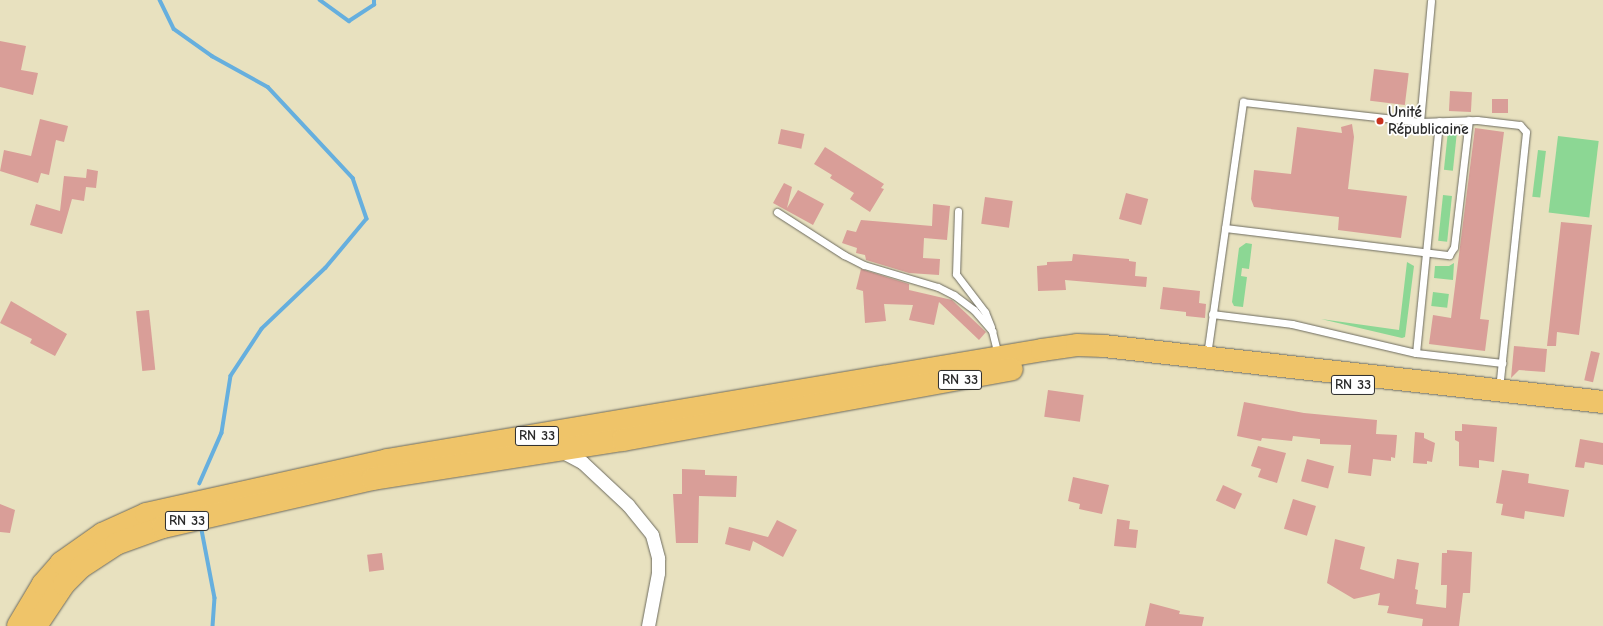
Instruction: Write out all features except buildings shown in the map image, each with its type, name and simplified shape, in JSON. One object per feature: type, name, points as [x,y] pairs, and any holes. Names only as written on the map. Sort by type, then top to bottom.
[{"type":"highway","name":"RN 33","points":[[18,626],[43,584],[61,563],[102,534],[146,514],[387,460],[1077,345],[1097,345],[1603,402]]},
{"type":"highway","name":"RN 33","points":[[36,626],[64,584],[81,567],[116,544],[139,534],[192,519],[374,479],[597,444],[968,378],[1055,359],[1083,358],[1603,412]]},
{"type":"street","points":[[582,462],[584,454],[597,444]]},
{"type":"street","points":[[556,450],[572,455],[582,462],[642,520],[656,544],[658,573],[648,626]]},
{"type":"lane","points":[[1420,122],[1431,1]]},
{"type":"lane","points":[[1206,358],[1243,102],[1420,122],[1468,120],[1520,125],[1526,132],[1499,390]]},
{"type":"lane","points":[[1225,228],[1444,256],[1452,252],[1468,120]]},
{"type":"lane","points":[[1416,353],[1439,121]]},
{"type":"lane","points":[[958,210],[956,274],[985,312],[999,357]]},
{"type":"lane","points":[[777,212],[844,255],[864,265],[938,287],[954,295],[974,310],[992,331]]},
{"type":"lane","points":[[1212,314],[1292,324],[1416,353],[1502,363]]},
{"type":"green space","points":[[1448,131],[1457,132],[1453,171],[1444,170]]},
{"type":"green space","points":[[1558,136],[1599,141],[1589,217],[1549,212]]},
{"type":"green space","points":[[1538,150],[1546,151],[1540,198],[1532,197]]},
{"type":"green space","points":[[1443,195],[1452,196],[1447,242],[1438,241]]},
{"type":"green space","points":[[1246,243],[1252,244],[1249,269],[1242,268],[1241,276],[1247,277],[1243,307],[1234,306],[1232,302],[1239,248]]},
{"type":"green space","points":[[1407,262],[1414,266],[1405,337],[1402,338],[1321,319],[1399,330]]},
{"type":"green space","points":[[1454,263],[1453,280],[1434,278],[1435,266],[1449,266]]},
{"type":"green space","points":[[1433,292],[1449,294],[1447,308],[1431,306]]},
{"type":"waterway","points":[[160,0],[174,29],[212,56],[268,87],[353,178],[367,219],[326,268],[262,329],[231,376],[222,433],[200,483]]},
{"type":"waterway","points":[[320,0],[349,21],[374,5],[374,0]]},
{"type":"waterway","points":[[202,530],[215,598],[213,626]]},
{"type":"place","name":"Unité Républicaine","points":[[1380,121]]}]
